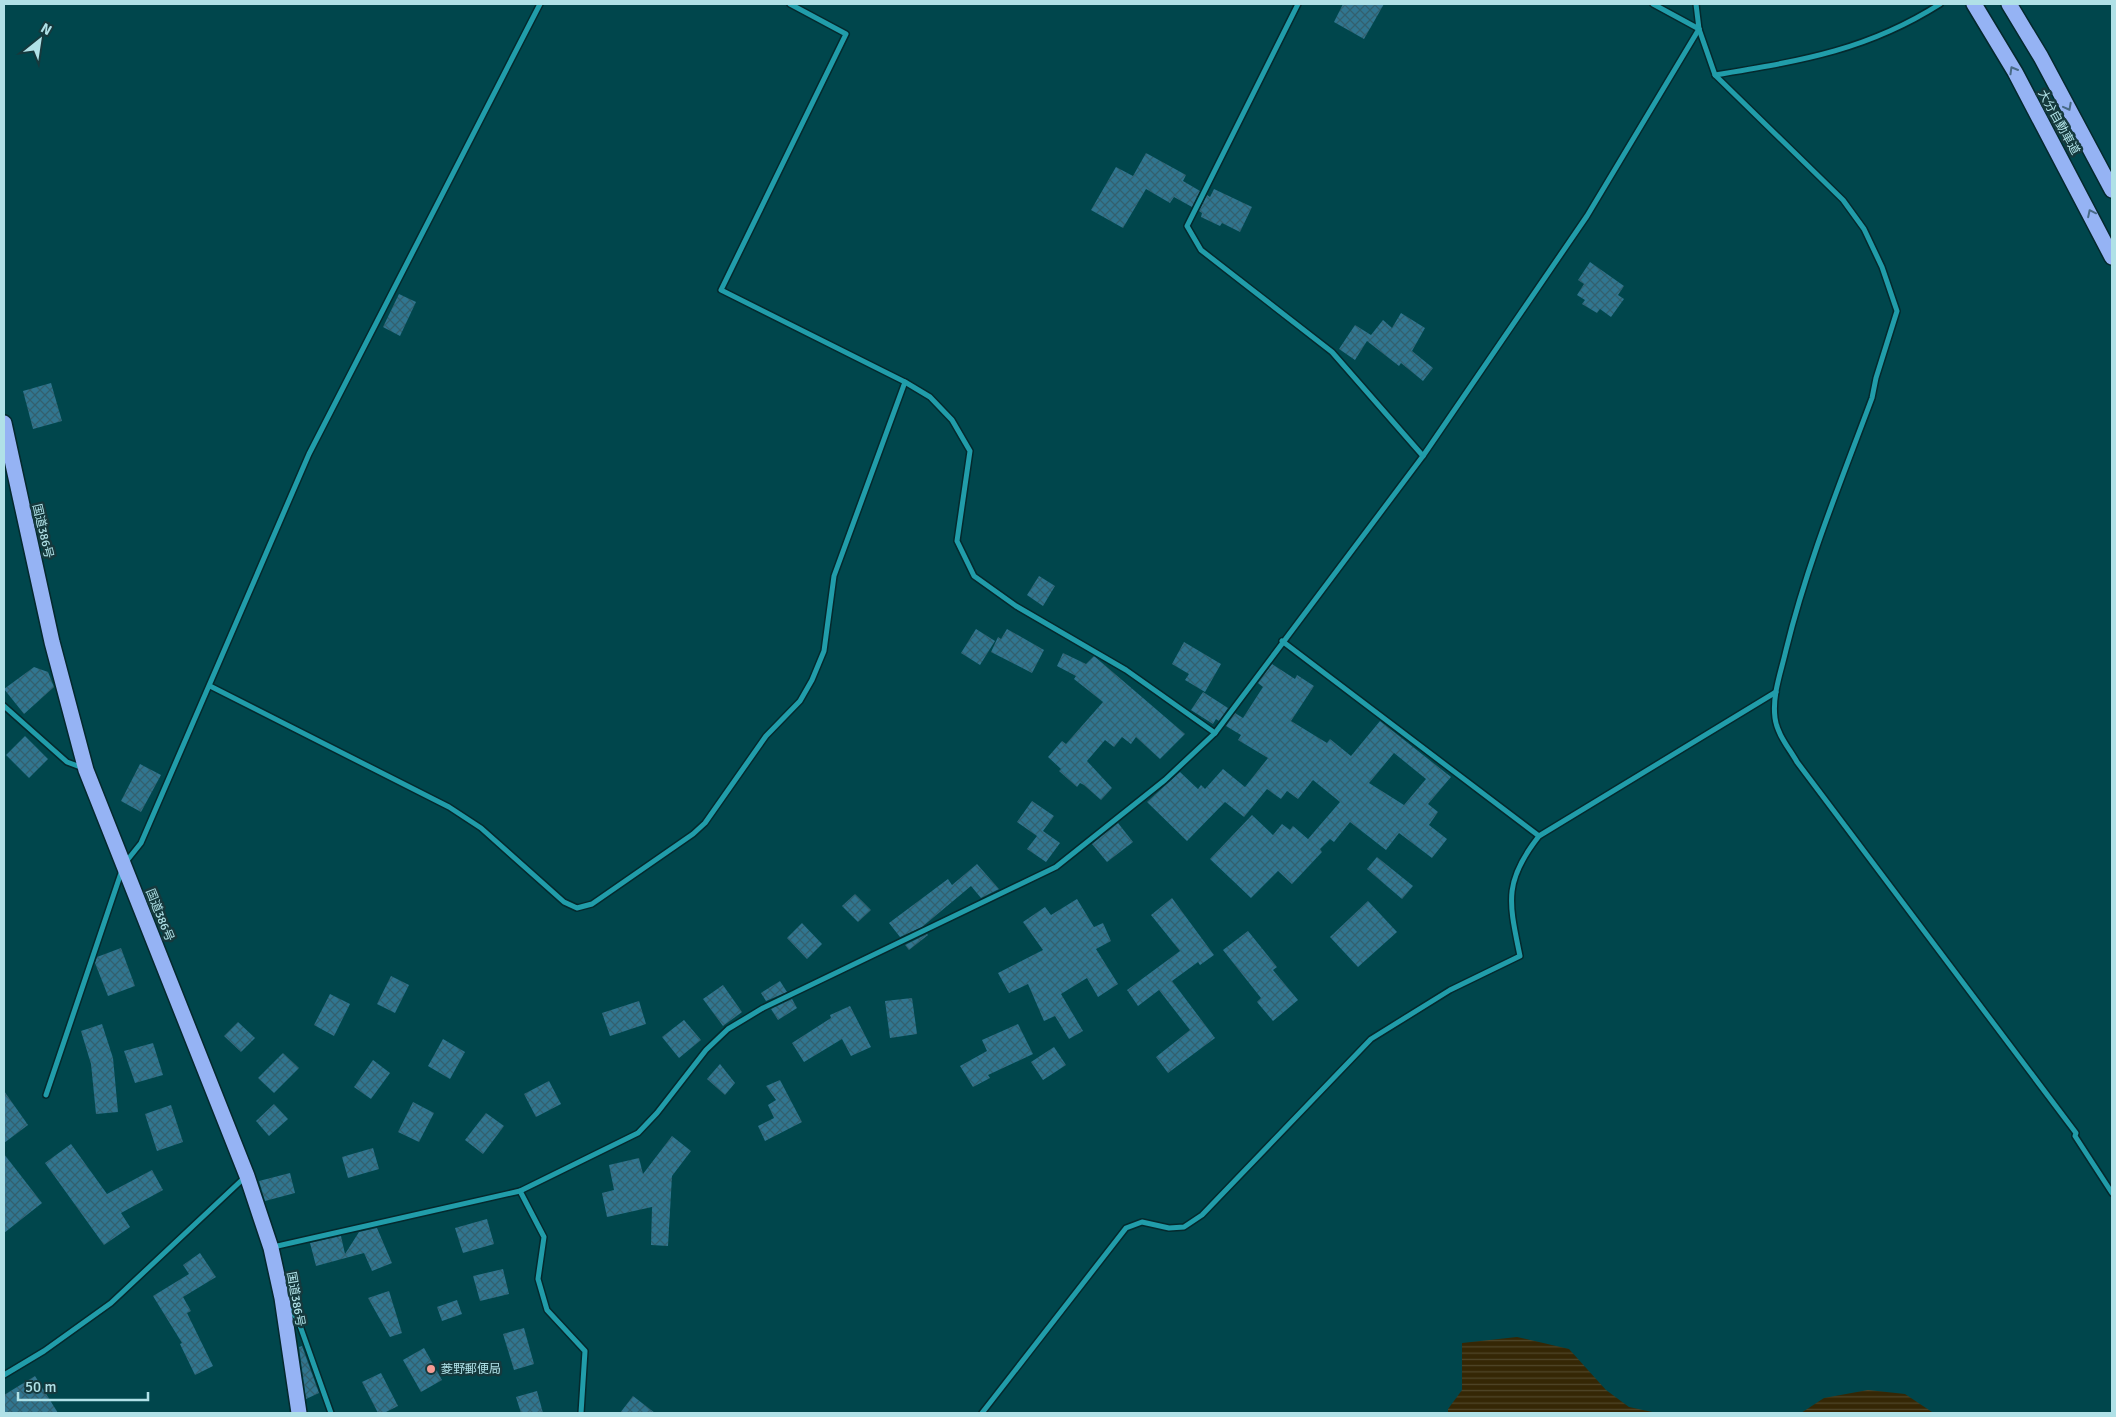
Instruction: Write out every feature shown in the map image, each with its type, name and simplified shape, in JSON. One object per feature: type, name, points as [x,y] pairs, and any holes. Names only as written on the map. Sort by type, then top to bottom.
[{"type":"highway","name":"大分自動車道","points":[[1974,4],[2024,89],[2112,257]]},
{"type":"highway","name":"大分自動車道","points":[[2009,4],[2041,57],[2112,190]]},
{"type":"highway","name":"国道386号","points":[[4,423],[52,642],[86,770],[247,1176],[271,1248],[282,1298],[300,1413]]},
{"type":"street","points":[[46,1095],[124,864],[142,843],[309,454],[540,4]]},
{"type":"street","points":[[790,4],[846,34],[721,290],[905,382],[930,397],[952,420],[970,451],[956,541],[974,576],[1016,606],[1126,670],[1215,733]]},
{"type":"street","points":[[1298,4],[1187,226],[1201,250],[1332,352],[1423,456]]},
{"type":"street","points":[[1653,4],[1699,29]]},
{"type":"street","points":[[1696,4],[1699,29],[1715,75],[1843,200],[1864,229],[1882,267],[1897,312],[1876,378],[1872,398],[1820,537],[1791,629],[1776,692],[1777,728],[1797,762],[2076,1132],[2075,1136],[2112,1193]]},
{"type":"street","points":[[1715,75],[1803,61],[1838,52],[1874,40],[1940,4]]},
{"type":"street","points":[[271,1248],[520,1191],[638,1133],[657,1113],[706,1050],[728,1030],[763,1008],[1056,867],[1165,780],[1215,733],[1282,641],[1423,456],[1587,216],[1699,29]]},
{"type":"street","points":[[210,686],[449,807],[481,828],[564,902],[577,908],[592,904],[693,834],[704,823],[766,736],[800,701],[824,651],[834,576],[905,382]]},
{"type":"street","points":[[1282,641],[1539,836]]},
{"type":"street","points":[[982,1413],[1126,1228],[1142,1222],[1169,1228],[1184,1227],[1202,1215],[1370,1039],[1450,990],[1520,956],[1510,892],[1522,857],[1539,836],[1776,692]]},
{"type":"street","points":[[4,706],[67,762],[86,770]]},
{"type":"street","points":[[4,1375],[44,1351],[111,1303],[247,1176]]},
{"type":"street","points":[[520,1191],[544,1237],[538,1280],[547,1310],[585,1351],[581,1413]]},
{"type":"street","points":[[282,1298],[298,1320],[331,1413]]},
{"type":"shaded area","points":[[1517,1337],[1569,1349],[1606,1390],[1629,1407],[1657,1413],[1448,1413],[1448,1409],[1462,1390],[1462,1343]]},
{"type":"shaded area","points":[[1868,1390],[1905,1394],[1932,1412],[1973,1413],[1801,1413],[1824,1398]]},
{"type":"building","points":[[1343,4],[1384,4],[1364,39],[1334,22]]},
{"type":"building","points":[[1146,153],[1186,175],[1183,181],[1200,191],[1192,207],[1174,197],[1170,203],[1146,189],[1123,228],[1091,210],[1116,167],[1133,176]]},
{"type":"building","points":[[1214,189],[1252,207],[1240,232],[1222,223],[1220,226],[1201,217],[1202,213],[1199,211],[1207,195],[1210,197]]},
{"type":"building","points":[[1590,262],[1624,286],[1618,295],[1624,299],[1611,317],[1600,309],[1597,313],[1582,304],[1585,300],[1577,295],[1584,284],[1578,280]]},
{"type":"building","points":[[399,294],[416,302],[400,336],[383,327]]},
{"type":"building","points":[[1401,313],[1425,328],[1412,351],[1433,368],[1423,381],[1401,363],[1399,366],[1367,341],[1355,360],[1339,349],[1355,325],[1371,335],[1383,320],[1392,328]]},
{"type":"building","points":[[51,383],[62,421],[33,429],[23,391]]},
{"type":"building","points":[[1039,576],[1055,586],[1043,606],[1027,595]]},
{"type":"building","points":[[976,629],[995,641],[980,665],[961,653]]},
{"type":"building","points":[[1007,629],[1044,650],[1032,673],[991,652],[998,637],[1001,639]]},
{"type":"building","points":[[1184,642],[1221,664],[1205,692],[1185,680],[1189,674],[1172,664]]},
{"type":"building","points":[[1063,653],[1086,664],[1094,656],[1185,734],[1160,759],[1136,737],[1131,744],[1122,737],[1114,747],[1105,740],[1087,761],[1112,788],[1101,800],[1084,785],[1080,783],[1077,787],[1059,771],[1061,769],[1048,757],[1062,741],[1066,744],[1103,702],[1074,679],[1076,676],[1057,666]]},
{"type":"building","points":[[1272,664],[1295,679],[1297,675],[1314,686],[1291,721],[1327,743],[1330,739],[1351,756],[1380,721],[1451,777],[1428,804],[1438,812],[1429,825],[1447,839],[1432,858],[1399,833],[1386,850],[1350,822],[1334,842],[1330,839],[1320,849],[1322,852],[1292,884],[1278,871],[1251,898],[1210,859],[1252,815],[1273,835],[1282,824],[1290,830],[1293,826],[1308,839],[1340,802],[1313,780],[1298,799],[1287,791],[1281,799],[1267,789],[1244,817],[1225,802],[1187,841],[1147,802],[1180,772],[1198,789],[1201,785],[1205,789],[1223,769],[1245,787],[1268,758],[1238,740],[1241,735],[1226,726],[1235,713],[1243,718],[1263,687],[1258,683]],"holes":[[[1394,753],[1426,779],[1404,805],[1369,783]]]},
{"type":"building","points":[[34,667],[48,672],[54,687],[24,714],[4,689]]},
{"type":"building","points":[[1203,692],[1228,708],[1219,721],[1216,719],[1213,724],[1191,710]]},
{"type":"building","points":[[25,736],[48,759],[29,778],[6,755]]},
{"type":"building","points":[[140,764],[161,775],[141,812],[121,801]]},
{"type":"building","points":[[1032,801],[1054,816],[1043,831],[1060,843],[1046,862],[1027,849],[1037,836],[1017,822]]},
{"type":"building","points":[[1118,823],[1133,842],[1107,862],[1092,844]]},
{"type":"building","points":[[1377,857],[1413,886],[1402,899],[1367,869]]},
{"type":"building","points":[[977,864],[999,889],[981,898],[971,886],[922,927],[900,937],[889,923],[948,879],[952,885]]},
{"type":"building","points":[[855,894],[871,910],[858,922],[842,906]]},
{"type":"building","points":[[1172,898],[1214,955],[1200,965],[1198,962],[1172,981],[1215,1038],[1168,1073],[1156,1057],[1190,1030],[1159,990],[1138,1006],[1127,990],[1180,951],[1151,915]]},
{"type":"building","points":[[1077,899],[1094,927],[1103,923],[1111,941],[1096,949],[1118,984],[1098,997],[1087,978],[1061,994],[1083,1031],[1069,1039],[1055,1016],[1044,1021],[1028,984],[1009,993],[998,973],[1043,950],[1023,922],[1045,907],[1051,915]]},
{"type":"building","points":[[1368,901],[1397,932],[1358,967],[1330,937]]},
{"type":"building","points":[[802,923],[822,944],[807,959],[787,938]]},
{"type":"building","points":[[1248,931],[1277,967],[1273,970],[1298,1000],[1273,1021],[1257,1002],[1261,998],[1223,950]]},
{"type":"building","points":[[927,934],[909,950],[905,945]]},
{"type":"building","points":[[121,948],[135,986],[108,996],[95,963],[97,957]]},
{"type":"building","points":[[391,976],[409,985],[395,1013],[377,1004]]},
{"type":"building","points":[[780,981],[787,992],[766,1001],[761,993]]},
{"type":"building","points":[[723,985],[742,1012],[723,1026],[703,999]]},
{"type":"building","points":[[330,994],[350,1004],[334,1036],[314,1025]]},
{"type":"building","points":[[912,998],[917,1034],[890,1038],[885,1001]]},
{"type":"building","points":[[792,999],[797,1008],[778,1020],[771,1009]]},
{"type":"building","points":[[639,1001],[646,1024],[610,1036],[602,1013]]},
{"type":"building","points":[[850,1006],[871,1047],[851,1056],[842,1039],[804,1062],[792,1043],[831,1018],[830,1015]]},
{"type":"building","points":[[684,1020],[701,1040],[679,1058],[662,1037]]},
{"type":"building","points":[[238,1022],[255,1038],[241,1052],[224,1036]]},
{"type":"building","points":[[102,1024],[113,1058],[118,1112],[96,1114],[91,1064],[81,1031]]},
{"type":"building","points":[[1018,1024],[1033,1054],[988,1075],[990,1078],[973,1087],[960,1066],[987,1051],[982,1040]]},
{"type":"building","points":[[443,1039],[465,1052],[450,1079],[428,1066]]},
{"type":"building","points":[[153,1043],[163,1075],[135,1083],[124,1051]]},
{"type":"building","points":[[1054,1047],[1066,1065],[1043,1080],[1031,1062]]},
{"type":"building","points":[[283,1053],[299,1068],[274,1093],[258,1078]]},
{"type":"building","points":[[373,1060],[390,1073],[371,1099],[354,1087]]},
{"type":"building","points":[[720,1064],[735,1083],[725,1095],[707,1079]]},
{"type":"building","points":[[780,1080],[802,1122],[765,1141],[758,1126],[774,1118],[768,1105],[776,1100],[766,1086]]},
{"type":"building","points":[[549,1081],[561,1104],[536,1117],[524,1094]]},
{"type":"building","points":[[4,1091],[28,1125],[4,1143]]},
{"type":"building","points":[[413,1102],[434,1113],[419,1142],[398,1132]]},
{"type":"building","points":[[274,1104],[288,1119],[269,1136],[256,1121]]},
{"type":"building","points":[[171,1105],[183,1142],[157,1151],[145,1114]]},
{"type":"building","points":[[486,1113],[504,1126],[483,1154],[465,1140]]},
{"type":"building","points":[[672,1136],[691,1151],[672,1176],[668,1246],[651,1245],[652,1207],[607,1217],[602,1193],[614,1190],[609,1165],[639,1158],[643,1174]]},
{"type":"building","points":[[71,1144],[107,1194],[152,1170],[163,1190],[121,1213],[130,1227],[104,1245],[45,1163]]},
{"type":"building","points":[[373,1148],[379,1169],[348,1178],[342,1157]]},
{"type":"building","points":[[4,1154],[42,1203],[4,1233]]},
{"type":"building","points":[[290,1173],[295,1193],[265,1201],[259,1181]]},
{"type":"building","points":[[487,1219],[494,1244],[463,1253],[455,1228]]},
{"type":"building","points":[[377,1228],[392,1263],[372,1271],[364,1253],[316,1266],[310,1243],[341,1236],[345,1254],[359,1232]]},
{"type":"building","points":[[200,1253],[216,1277],[183,1297],[191,1311],[187,1313],[213,1366],[195,1375],[180,1344],[182,1343],[153,1296],[189,1274],[183,1265]]},
{"type":"building","points":[[503,1269],[509,1294],[480,1301],[473,1276]]},
{"type":"building","points":[[389,1291],[402,1333],[390,1337],[368,1298]]},
{"type":"building","points":[[457,1300],[462,1314],[442,1321],[437,1307]]},
{"type":"building","points":[[524,1328],[534,1364],[514,1370],[503,1334]]},
{"type":"building","points":[[302,1346],[319,1393],[306,1399],[299,1347]]},
{"type":"building","points":[[424,1348],[442,1380],[421,1392],[403,1360]]},
{"type":"building","points":[[381,1373],[398,1406],[384,1413],[378,1413],[362,1382]]},
{"type":"building","points":[[35,1376],[58,1413],[4,1413],[4,1395]]},
{"type":"building","points":[[537,1391],[543,1413],[521,1413],[516,1397]]},
{"type":"building","points":[[633,1396],[655,1413],[620,1413]]},
{"type":"place","name":"菱野郵便局","points":[[431,1369]]}]
